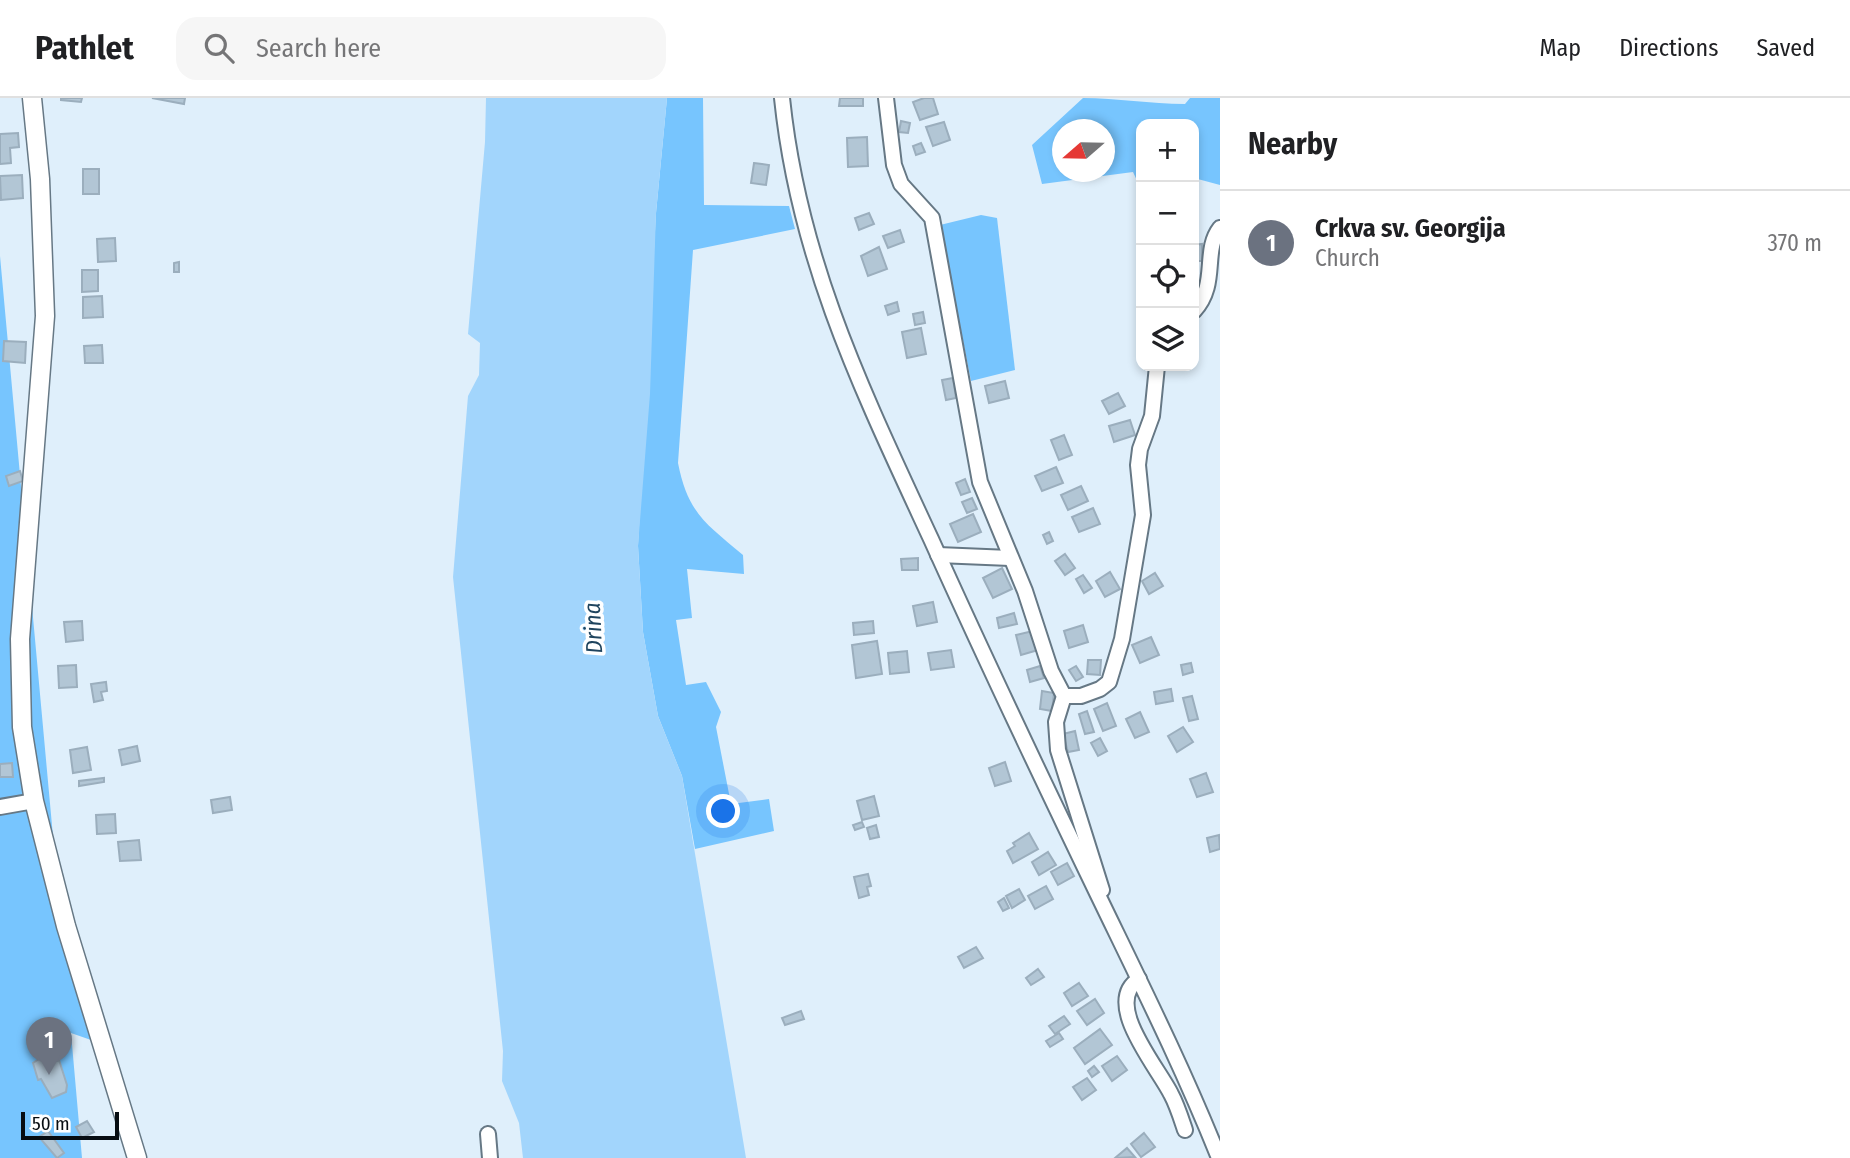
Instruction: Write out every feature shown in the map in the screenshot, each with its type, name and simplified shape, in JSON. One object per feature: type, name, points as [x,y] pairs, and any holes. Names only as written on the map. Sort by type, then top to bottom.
[{"type":"main road","points":[[32,98],[43,225],[45,316],[19,674],[24,739],[34,802],[66,926],[137,1158]]},
{"type":"street","points":[[782,98],[795,187],[816,268],[857,379],[1139,979],[1219,1158]]},
{"type":"street","points":[[886,98],[894,165],[901,184],[932,218],[980,482],[1025,591],[1051,671],[1064,696],[1056,722],[1058,750],[1103,888],[1100,899]]},
{"type":"street","points":[[1196,308],[1206,295],[1213,239],[1220,228]]},
{"type":"street","points":[[1064,696],[1081,696],[1100,689],[1109,682],[1122,639],[1143,516],[1140,449],[1152,416],[1156,371]]},
{"type":"street","points":[[938,555],[1010,558]]},
{"type":"street","points":[[0,807],[34,802]]},
{"type":"street","points":[[1139,979],[1127,991],[1125,1008],[1139,1039],[1173,1097],[1185,1130]]},
{"type":"street","points":[[488,1134],[491,1158]]},
{"type":"shaded area","points":[[667,98],[703,98],[704,205],[789,206],[795,229],[693,250],[678,463],[693,506],[708,525],[743,555],[744,574],[687,569],[692,618],[676,620],[686,685],[706,682],[721,712],[716,727],[731,804],[769,799],[774,831],[695,849],[682,776],[658,716],[643,632],[638,546],[656,213]]},
{"type":"shaded area","points":[[1083,98],[1185,104],[1190,98],[1220,98],[1220,185],[1199,179],[1199,119],[1136,119],[1136,178],[1133,172],[1115,174],[1115,119],[1060,119]]},
{"type":"shaded area","points":[[1052,127],[1052,182],[1057,182],[1042,184],[1032,145]]},
{"type":"shaded area","points":[[981,215],[997,218],[1015,370],[971,381],[940,225]]},
{"type":"shaded area","points":[[0,256],[61,924],[91,1040],[71,1033],[82,1158],[0,1158]]},
{"type":"water","name":"Drina","points":[[486,98],[667,98],[656,213],[650,394],[638,546],[643,632],[658,716],[682,776],[746,1158],[523,1158],[519,1123],[502,1081],[503,1051],[453,577],[468,396],[479,375],[480,343],[468,334],[485,142]]},
{"type":"building","points":[[61,98],[82,98],[81,102]]},
{"type":"building","points":[[152,98],[185,98],[184,104]]},
{"type":"building","points":[[840,98],[863,98],[863,106],[839,106]]},
{"type":"building","points":[[933,98],[938,114],[920,120],[913,102]]},
{"type":"building","points":[[901,121],[910,123],[908,133],[899,132]]},
{"type":"building","points":[[944,122],[950,140],[933,146],[926,127]]},
{"type":"building","points":[[18,133],[19,147],[10,148],[11,163],[0,164],[0,134]]},
{"type":"building","points":[[867,137],[868,166],[848,167],[847,138]]},
{"type":"building","points":[[921,143],[925,152],[916,155],[913,146]]},
{"type":"building","points":[[754,163],[769,165],[766,185],[751,183]]},
{"type":"building","points":[[83,169],[99,169],[99,194],[83,194]]},
{"type":"building","points":[[22,175],[23,198],[1,200],[0,176]]},
{"type":"building","points":[[869,213],[874,224],[859,230],[855,218]]},
{"type":"building","points":[[900,230],[904,242],[888,248],[883,236]]},
{"type":"building","points":[[115,238],[116,261],[98,262],[97,239]]},
{"type":"building","points":[[1199,244],[1202,244],[1202,261],[1199,261]]},
{"type":"building","points":[[879,247],[887,269],[868,276],[861,256]]},
{"type":"building","points":[[179,262],[179,272],[174,272],[174,263]]},
{"type":"building","points":[[82,270],[98,270],[98,291],[82,292]]},
{"type":"building","points":[[102,296],[103,317],[83,318],[83,297]]},
{"type":"building","points":[[897,302],[899,311],[888,315],[885,306]]},
{"type":"building","points":[[923,312],[925,323],[915,325],[913,314]]},
{"type":"building","points":[[921,328],[926,354],[907,358],[902,332]]},
{"type":"building","points":[[4,341],[26,342],[25,363],[3,361]]},
{"type":"building","points":[[102,345],[103,363],[85,363],[84,346]]},
{"type":"building","points":[[953,378],[956,398],[946,400],[942,380]]},
{"type":"building","points":[[1005,381],[1009,398],[989,403],[985,386]]},
{"type":"building","points":[[1118,393],[1125,406],[1109,414],[1102,401]]},
{"type":"building","points":[[1130,420],[1135,435],[1114,442],[1109,426]]},
{"type":"building","points":[[1064,435],[1072,455],[1059,460],[1051,440]]},
{"type":"building","points":[[1056,467],[1063,483],[1042,491],[1035,476]]},
{"type":"building","points":[[20,471],[23,481],[9,486],[6,476]]},
{"type":"building","points":[[965,479],[970,492],[961,495],[956,483]]},
{"type":"building","points":[[1081,486],[1088,501],[1068,510],[1061,495]]},
{"type":"building","points":[[972,498],[977,509],[967,513],[962,502]]},
{"type":"building","points":[[1093,508],[1100,524],[1079,532],[1072,517]]},
{"type":"building","points":[[973,514],[981,532],[958,542],[950,524]]},
{"type":"building","points":[[1049,532],[1053,541],[1047,544],[1043,535]]},
{"type":"building","points":[[1065,554],[1075,568],[1065,575],[1055,561]]},
{"type":"building","points":[[918,558],[918,570],[902,570],[901,559]]},
{"type":"building","points":[[1002,568],[1012,589],[993,598],[983,578]]},
{"type":"building","points":[[1110,572],[1120,589],[1105,597],[1096,581]]},
{"type":"building","points":[[1155,573],[1163,586],[1149,594],[1142,581]]},
{"type":"building","points":[[1083,575],[1092,588],[1084,593],[1076,579]]},
{"type":"building","points":[[933,602],[937,622],[917,626],[913,606]]},
{"type":"building","points":[[1014,613],[1017,624],[999,628],[997,618]]},
{"type":"building","points":[[82,621],[83,640],[66,642],[64,622]]},
{"type":"building","points":[[873,621],[874,633],[854,635],[853,623]]},
{"type":"building","points":[[1083,625],[1088,642],[1069,648],[1064,631]]},
{"type":"building","points":[[1033,631],[1038,650],[1021,655],[1016,635]]},
{"type":"building","points":[[1151,637],[1159,655],[1140,663],[1132,645]]},
{"type":"building","points":[[877,641],[882,674],[856,678],[852,645]]},
{"type":"building","points":[[951,650],[954,667],[931,670],[928,653]]},
{"type":"building","points":[[907,651],[909,672],[890,674],[888,653]]},
{"type":"building","points":[[1088,660],[1101,660],[1100,675],[1087,674]]},
{"type":"building","points":[[1191,663],[1193,672],[1183,675],[1181,665]]},
{"type":"building","points":[[76,665],[77,687],[59,688],[58,666]]},
{"type":"building","points":[[1040,666],[1044,678],[1030,682],[1027,670]]},
{"type":"building","points":[[1076,666],[1083,677],[1076,681],[1069,670]]},
{"type":"building","points":[[106,682],[107,691],[101,692],[103,700],[94,702],[91,684]]},
{"type":"building","points":[[1171,689],[1173,701],[1156,704],[1154,692]]},
{"type":"building","points":[[1042,691],[1054,693],[1052,711],[1040,709]]},
{"type":"building","points":[[1192,696],[1198,719],[1189,721],[1183,698]]},
{"type":"building","points":[[1107,703],[1116,726],[1103,731],[1094,709]]},
{"type":"building","points":[[1087,711],[1094,732],[1085,734],[1079,714]]},
{"type":"building","points":[[1140,712],[1149,732],[1135,738],[1126,719]]},
{"type":"building","points":[[1183,727],[1193,742],[1177,752],[1168,736]]},
{"type":"building","points":[[1075,731],[1079,750],[1068,752],[1063,734]]},
{"type":"building","points":[[1100,738],[1107,751],[1098,756],[1091,743]]},
{"type":"building","points":[[137,746],[140,761],[122,765],[119,750]]},
{"type":"building","points":[[87,747],[91,770],[73,773],[70,750]]},
{"type":"building","points":[[1005,762],[1011,781],[995,786],[989,768]]},
{"type":"building","points":[[12,763],[13,777],[0,777],[0,764]]},
{"type":"building","points":[[1206,773],[1213,792],[1197,797],[1190,779]]},
{"type":"building","points":[[104,778],[104,782],[79,786],[79,781]]},
{"type":"building","points":[[874,796],[879,816],[862,820],[857,801]]},
{"type":"building","points":[[230,797],[232,810],[213,813],[211,800]]},
{"type":"building","points":[[115,814],[116,833],[97,834],[96,815]]},
{"type":"building","points":[[862,822],[864,827],[855,830],[853,825]]},
{"type":"building","points":[[876,825],[879,837],[870,839],[867,828]]},
{"type":"building","points":[[1029,833],[1038,849],[1013,863],[1007,851],[1015,846],[1013,843]]},
{"type":"building","points":[[1219,835],[1220,849],[1210,852],[1207,838]]},
{"type":"building","points":[[139,840],[141,860],[120,861],[118,842]]},
{"type":"building","points":[[1048,852],[1056,865],[1039,875],[1032,862]]},
{"type":"building","points":[[1067,863],[1074,876],[1058,885],[1051,872]]},
{"type":"building","points":[[868,874],[871,886],[867,887],[869,895],[859,898],[854,877]]},
{"type":"building","points":[[1046,886],[1053,899],[1035,909],[1028,896]]},
{"type":"building","points":[[1019,889],[1025,900],[1012,908],[1006,896]]},
{"type":"building","points":[[1004,898],[1009,908],[1003,911],[998,902]]},
{"type":"building","points":[[976,947],[983,958],[964,968],[958,957]]},
{"type":"building","points":[[1038,969],[1044,977],[1031,985],[1026,978]]},
{"type":"building","points":[[1079,983],[1088,996],[1072,1006],[1064,993]]},
{"type":"building","points":[[1095,999],[1104,1013],[1087,1025],[1077,1011]]},
{"type":"building","points":[[801,1011],[804,1019],[785,1025],[782,1018]]},
{"type":"building","points":[[1064,1016],[1070,1024],[1055,1034],[1049,1026]]},
{"type":"building","points":[[1100,1029],[1112,1045],[1085,1064],[1074,1048]]},
{"type":"building","points":[[1059,1033],[1063,1039],[1050,1047],[1046,1041]]},
{"type":"building","points":[[48,1053],[56,1061],[59,1060],[67,1085],[66,1092],[52,1098],[41,1079],[38,1080],[33,1063]]},
{"type":"building","points":[[1117,1056],[1127,1070],[1112,1081],[1102,1066]]},
{"type":"building","points":[[1094,1066],[1099,1072],[1092,1077],[1088,1071]]},
{"type":"building","points":[[1087,1078],[1096,1090],[1082,1100],[1073,1087]]},
{"type":"building","points":[[87,1121],[94,1132],[82,1138],[76,1127]]},
{"type":"building","points":[[48,1131],[64,1153],[57,1158],[39,1137]]},
{"type":"building","points":[[1144,1133],[1155,1147],[1141,1157],[1131,1144]]},
{"type":"building","points":[[1127,1148],[1135,1157],[1115,1158]]},
{"type":"place","name":"Crkva sv. Georgija","points":[[49,1075]]}]
